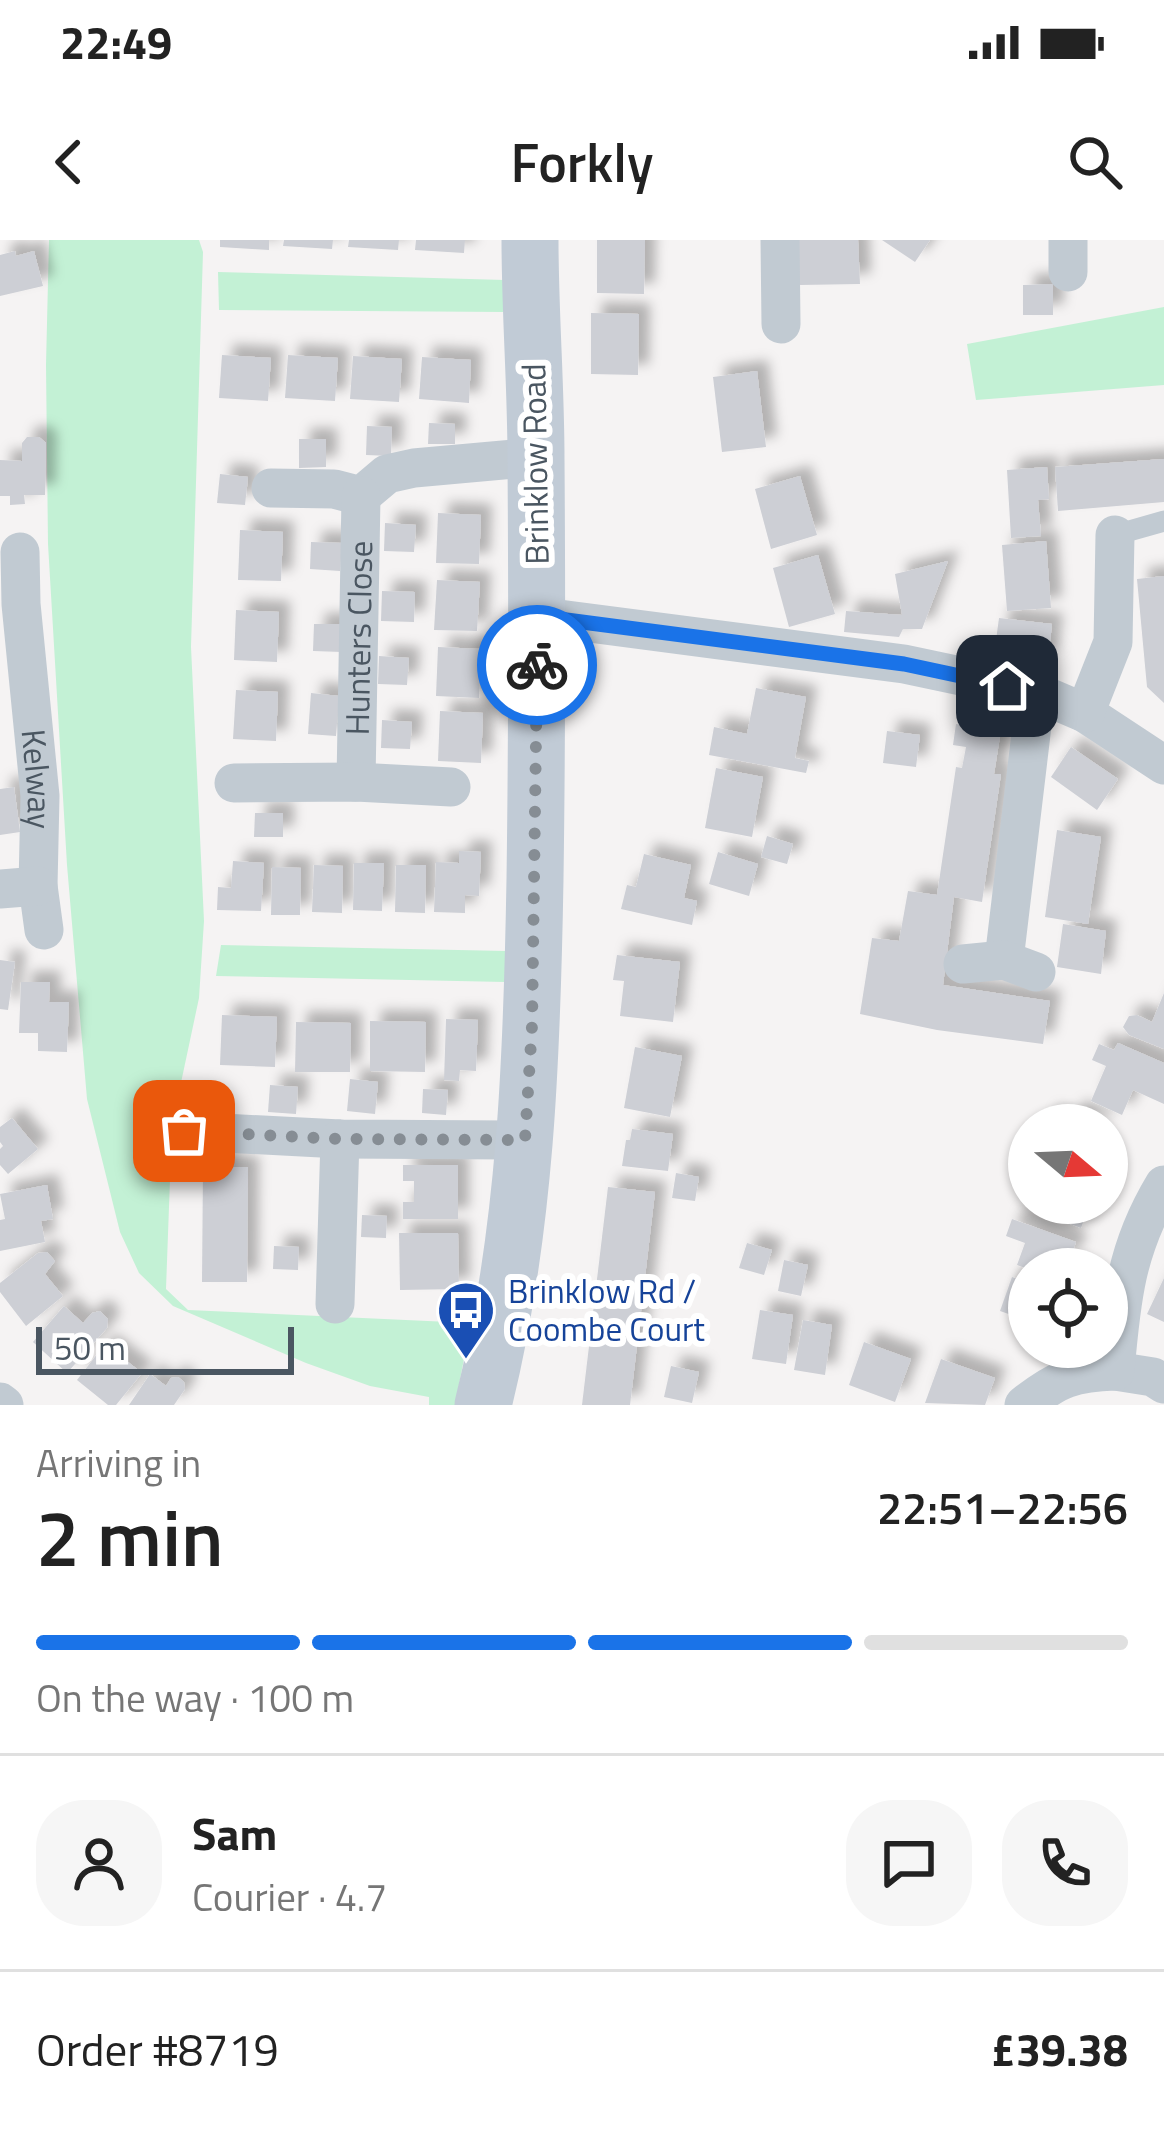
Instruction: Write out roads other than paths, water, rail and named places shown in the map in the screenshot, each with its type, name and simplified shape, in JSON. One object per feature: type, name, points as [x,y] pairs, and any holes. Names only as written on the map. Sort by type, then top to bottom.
[{"type":"main road","name":"Brinklow Road","points":[[483,1405],[504,1312],[525,1140],[532,1026],[538,732],[530,240]]},
{"type":"street","points":[[780,240],[782,324]]},
{"type":"street","name":"Hunters Close","points":[[356,782],[361,496],[387,474],[413,468],[536,457]]},
{"type":"street","name":"Hunters Close","points":[[271,488],[334,489],[361,496]]},
{"type":"street","points":[[1085,713],[1113,642],[1114,535]]},
{"type":"street","name":"Kelway","points":[[20,552],[10,603],[40,796],[19,887],[44,930]]},
{"type":"street","points":[[536,616],[904,664],[1036,692],[1085,713],[1164,765]]},
{"type":"street","points":[[964,964],[1020,966],[1036,692]]},
{"type":"street","name":"Hunters Close","points":[[234,783],[452,787]]},
{"type":"street","points":[[184,1131],[340,1139],[525,1140]]},
{"type":"street","points":[[335,1304],[340,1139]]},
{"type":"street","points":[[1115,1371],[1126,1270],[1164,1185]]},
{"type":"street","points":[[1024,1405],[1048,1385],[1079,1372],[1115,1371],[1153,1377],[1164,1384]]},
{"type":"lane","points":[[1114,535],[1164,521]]},
{"type":"place","name":"Brinklow Rd / Coombe Court","points":[[466,1361]]}]
